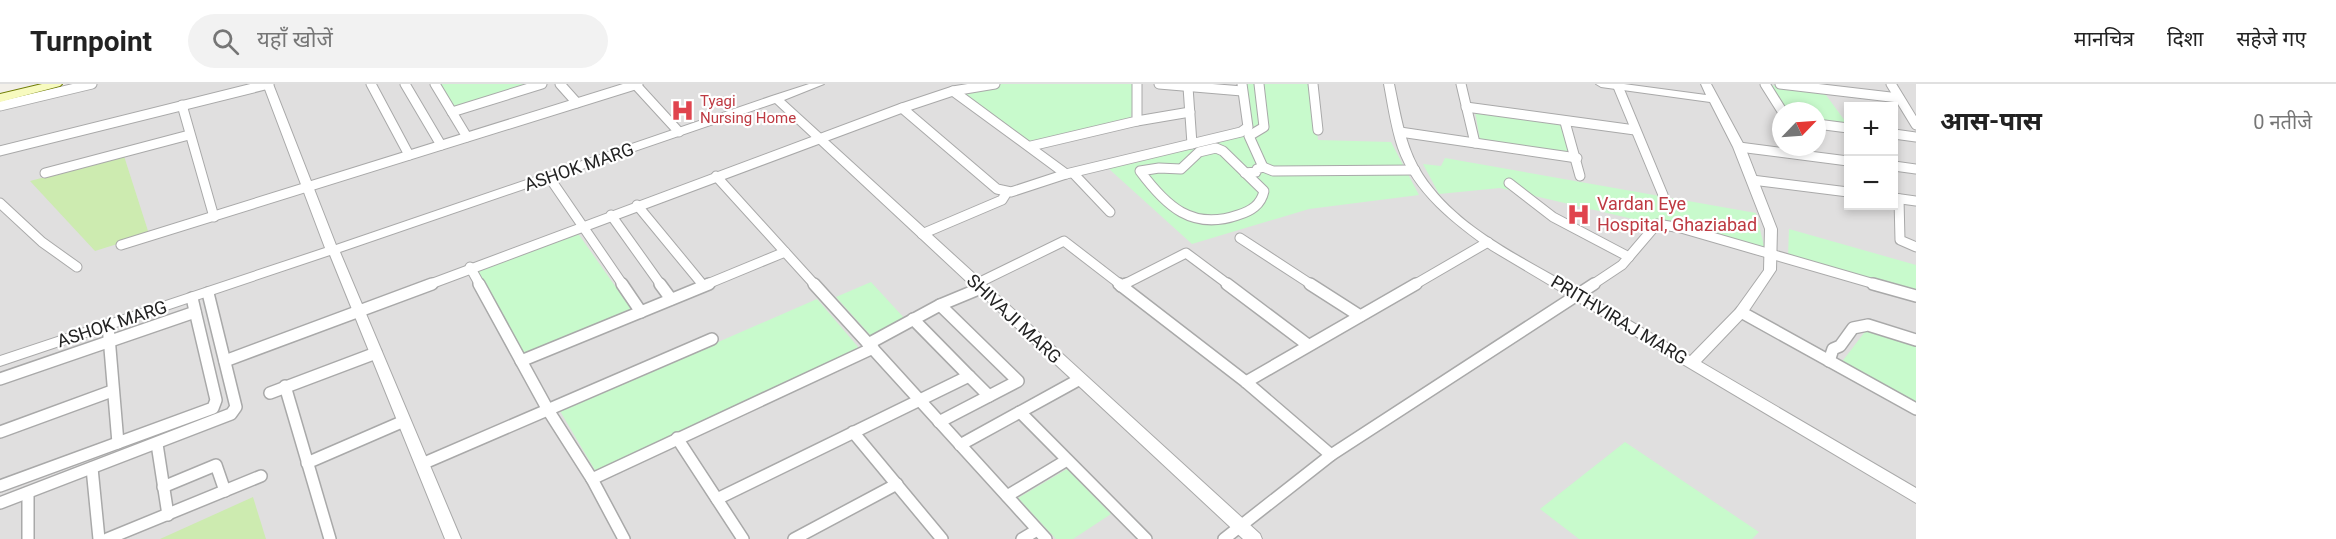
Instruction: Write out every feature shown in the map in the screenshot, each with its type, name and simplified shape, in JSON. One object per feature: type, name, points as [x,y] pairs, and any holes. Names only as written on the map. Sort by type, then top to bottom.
[{"type":"main road","points":[[0,90],[26,84]]},
{"type":"main road","points":[[0,98],[56,84]]},
{"type":"street","points":[[0,106],[92,84]]},
{"type":"street","points":[[0,151],[268,84],[333,250],[453,539]]},
{"type":"street","points":[[371,84],[409,155]]},
{"type":"street","points":[[405,84],[441,145]]},
{"type":"street","points":[[435,84],[467,137]]},
{"type":"street","points":[[452,112],[542,84]]},
{"type":"street","points":[[560,84],[576,103]]},
{"type":"street","points":[[121,246],[636,84],[679,132]]},
{"type":"street","name":"ASHOK MARG","points":[[0,361],[208,293],[819,84]]},
{"type":"street","points":[[225,361],[819,137],[953,92],[995,84]]},
{"type":"street","points":[[1137,84],[1137,121]]},
{"type":"street","points":[[902,108],[997,189],[1007,192],[1069,173],[1241,132],[1248,127],[1242,87],[1188,87],[1159,84]]},
{"type":"street","points":[[1260,84],[1264,127],[1249,136],[1263,167]]},
{"type":"street","points":[[1313,84],[1318,130]]},
{"type":"street","name":"PRITHVIRAJ MARG","points":[[1389,84],[1405,151],[1415,170],[1440,205],[1488,242],[1916,496]]},
{"type":"street","points":[[1461,84],[1475,143]]},
{"type":"street","points":[[1601,84],[1714,99]]},
{"type":"street","points":[[1691,363],[1741,312],[1770,270],[1771,229],[1739,147],[1706,84]]},
{"type":"street","points":[[1765,84],[1776,102]]},
{"type":"street","points":[[1780,84],[1899,99]]},
{"type":"street","points":[[1891,84],[1916,125]]},
{"type":"street","points":[[1618,85],[1663,195]]},
{"type":"street","points":[[1188,87],[1192,144]]},
{"type":"street","points":[[953,92],[1069,173],[1110,212]]},
{"type":"street","name":"SHIVAJI MARG","points":[[776,98],[1254,539]]},
{"type":"street","points":[[182,105],[214,217]]},
{"type":"street","points":[[1466,107],[1635,130]]},
{"type":"street","points":[[1031,146],[1137,121],[1190,112]]},
{"type":"street","points":[[1565,122],[1577,158],[1580,176]]},
{"type":"street","points":[[1826,125],[1844,127]]},
{"type":"street","points":[[1400,132],[1577,158]]},
{"type":"street","points":[[45,173],[189,135]]},
{"type":"street","points":[[1898,135],[1916,137]]},
{"type":"street","points":[[1739,147],[1772,151]]},
{"type":"street","points":[[1245,173],[1263,191],[1264,198],[1258,206],[1240,215],[1203,221],[1190,219],[1159,193],[1140,171],[1159,168],[1180,169],[1195,154],[1216,148],[1245,173],[1256,172],[1257,169],[1263,167],[1273,171],[1415,170]]},
{"type":"street","points":[[1811,156],[1844,160]]},
{"type":"street","points":[[1898,167],[1916,169]]},
{"type":"street","points":[[716,176],[1041,535],[1022,539]]},
{"type":"street","points":[[549,177],[641,312]]},
{"type":"street","points":[[1752,180],[1844,192]]},
{"type":"street","points":[[1509,183],[1553,217],[1629,257]]},
{"type":"street","points":[[922,234],[1002,200],[1007,192]]},
{"type":"street","points":[[1898,199],[1916,201]]},
{"type":"street","points":[[0,203],[42,242],[77,267]]},
{"type":"street","points":[[638,205],[704,285]]},
{"type":"street","points":[[1897,210],[1900,240],[1916,247]]},
{"type":"street","points":[[610,215],[671,299]]},
{"type":"street","points":[[1224,539],[1331,455],[1622,265],[1657,224],[1681,228],[1916,296]]},
{"type":"street","points":[[1240,238],[1360,316]]},
{"type":"street","points":[[592,479],[871,346],[913,319],[1064,241],[1246,382],[1331,455]]},
{"type":"street","points":[[1246,382],[1488,242]]},
{"type":"street","points":[[521,361],[785,252]]},
{"type":"street","points":[[1121,286],[1186,254],[1308,345]]},
{"type":"street","points":[[470,267],[548,410],[592,479],[624,539]]},
{"type":"street","points":[[0,503],[231,414],[236,407],[208,293]]},
{"type":"street","points":[[0,486],[213,408],[216,400],[192,298]]},
{"type":"street","points":[[939,422],[1018,381],[940,305]]},
{"type":"street","points":[[0,379],[195,312]]},
{"type":"street","points":[[1741,312],[1916,409]]},
{"type":"street","points":[[913,319],[989,396]]},
{"type":"street","points":[[108,325],[118,443]]},
{"type":"street","points":[[1829,361],[1833,349],[1840,346],[1853,328],[1868,325],[1916,340]]},
{"type":"street","points":[[422,464],[712,339]]},
{"type":"street","points":[[270,393],[376,353]]},
{"type":"street","points":[[717,499],[969,376]]},
{"type":"street","points":[[960,445],[1080,379]]},
{"type":"street","points":[[285,387],[330,539]]},
{"type":"street","points":[[0,432],[112,391]]},
{"type":"street","points":[[1020,412],[1146,539]]},
{"type":"street","points":[[307,463],[404,421]]},
{"type":"street","points":[[853,432],[942,539]]},
{"type":"street","points":[[677,438],[743,539]]},
{"type":"street","points":[[157,444],[168,515]]},
{"type":"street","points":[[1007,496],[1067,460]]},
{"type":"street","points":[[163,487],[216,465],[225,491]]},
{"type":"street","points":[[92,468],[99,539]]},
{"type":"street","points":[[107,539],[261,476]]},
{"type":"street","points":[[794,539],[897,484]]},
{"type":"street","points":[[28,493],[28,539]]},
{"type":"shaded area","points":[[79,84],[1916,84],[1916,539],[0,539],[0,105]]},
{"type":"green space","points":[[441,84],[534,84],[455,108]]},
{"type":"green space","points":[[1001,84],[1134,84],[1131,120],[1031,144],[958,92]]},
{"type":"green space","points":[[1247,84],[1312,84],[1318,140],[1391,142],[1419,195],[1309,209],[1192,244],[1108,168],[1251,125]]},
{"type":"green space","points":[[1770,85],[1823,91],[1844,120],[1844,125],[1826,123],[1826,102],[1781,102]]},
{"type":"green space","points":[[1475,111],[1562,123],[1570,154],[1480,141]]},
{"type":"green space","points":[[124,156],[149,234],[95,251],[30,181]]},
{"type":"green space","points":[[1445,158],[1756,213],[1765,250],[1500,188],[1439,194],[1423,164],[1441,166]]},
{"type":"green space","points":[[1789,229],[1916,265],[1916,294],[1788,256]]},
{"type":"green space","points":[[577,232],[632,310],[525,355],[477,269]]},
{"type":"green space","points":[[871,282],[906,320],[871,336],[836,297]]},
{"type":"green space","points":[[817,299],[859,348],[596,472],[560,411]]},
{"type":"green space","points":[[1867,329],[1916,345],[1916,403],[1841,363]]},
{"type":"green space","points":[[1625,442],[1759,532],[1752,539],[1579,539],[1540,509]]},
{"type":"green space","points":[[1067,469],[1111,514],[1073,539],[1056,539],[1018,498]]},
{"type":"green space","points":[[253,497],[266,539],[160,539]]},
{"type":"place","name":"Tyagi Nursing Home","points":[[682,110]]},
{"type":"place","name":"Vardan Eye Hospital, Ghaziabad","points":[[1579,214]]}]
